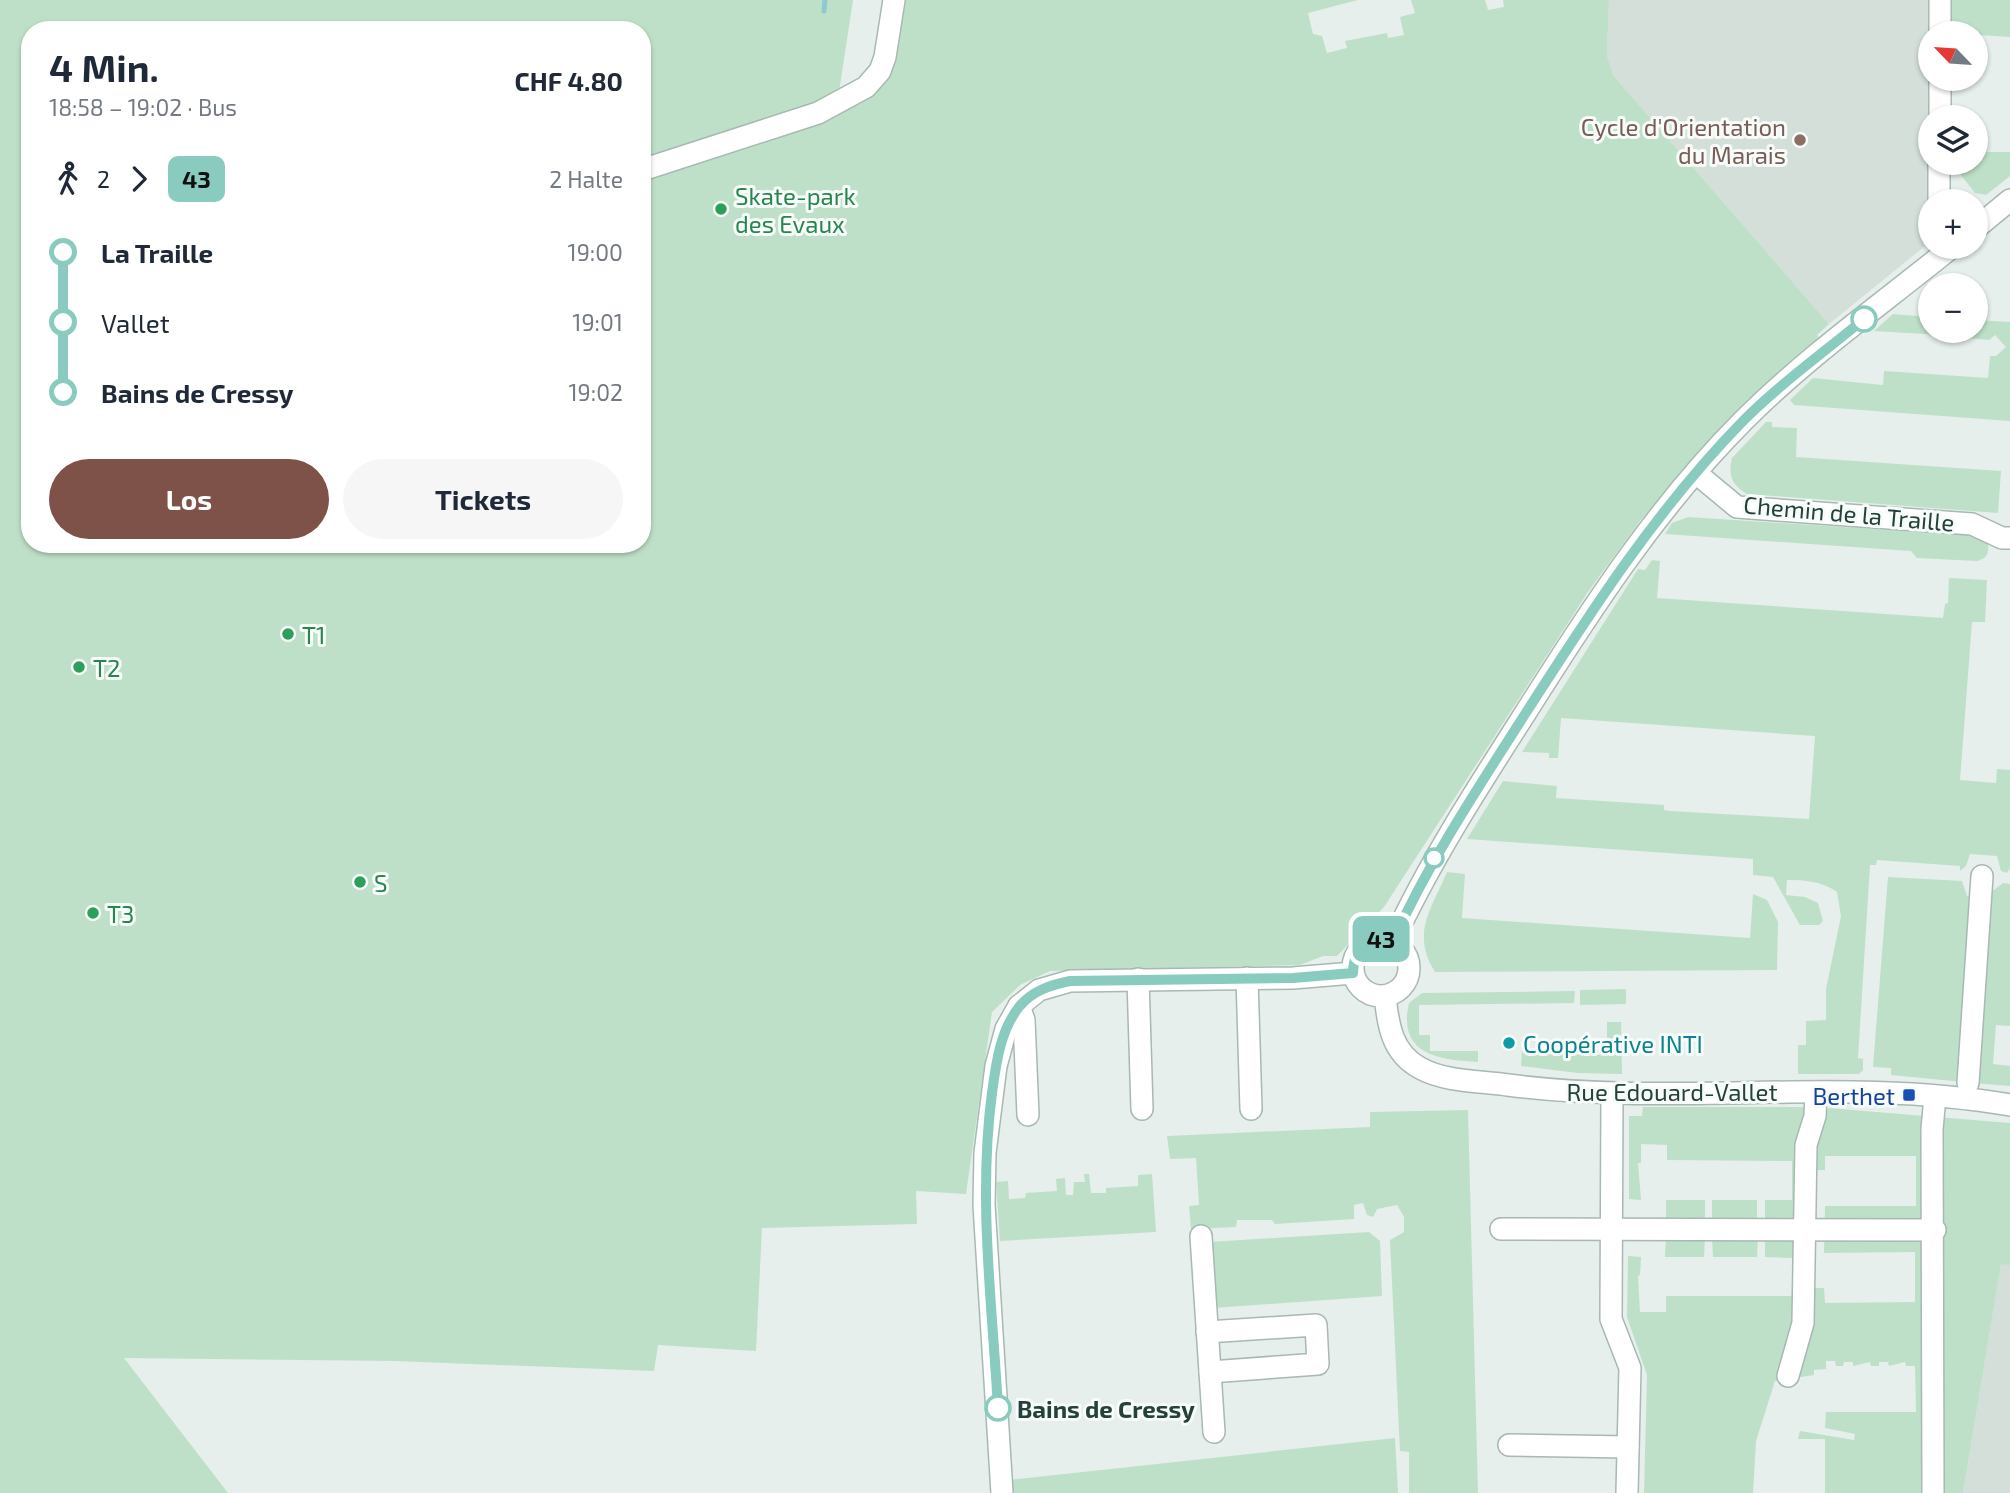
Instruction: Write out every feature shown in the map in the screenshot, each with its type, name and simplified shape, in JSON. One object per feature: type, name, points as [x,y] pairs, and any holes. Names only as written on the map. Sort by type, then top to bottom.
[{"type":"street","points":[[651,167],[818,113],[866,87],[880,71],[885,57],[894,0]]},
{"type":"street","points":[[1940,0],[1940,21]]},
{"type":"street","points":[[1988,218],[2010,200]]},
{"type":"street","points":[[1393,941],[1434,858],[1593,606],[1647,530],[1696,473],[1764,402],[1933,259]]},
{"type":"street","name":"Chemin de la Traille","points":[[1696,473],[1737,507],[1972,524],[2002,538],[2010,538]]},
{"type":"street","points":[[1968,1083],[1982,876]]},
{"type":"street","points":[[1377,939],[1393,941],[1405,952],[1410,968],[1405,984],[1398,991],[1385,996],[1362,989],[1353,973],[1355,956],[1361,948],[1377,939]]},
{"type":"street","points":[[1002,1493],[984,1175],[996,1066],[1006,1029],[1019,1006],[1039,990],[1062,982],[1353,973]]},
{"type":"street","points":[[1247,978],[1251,1109]]},
{"type":"street","points":[[1138,979],[1142,1109]]},
{"type":"street","name":"Rue Edouard-Vallet","points":[[1385,996],[1390,1031],[1397,1047],[1421,1069],[1441,1076],[1558,1091],[1612,1094],[1816,1092],[1935,1097],[2010,1105]]},
{"type":"street","points":[[1019,1006],[1023,1016],[1028,1115]]},
{"type":"street","points":[[1788,1376],[1803,1323],[1806,1144],[1815,1116],[1816,1092]]},
{"type":"street","points":[[1612,1094],[1611,1319],[1630,1368],[1627,1493]]},
{"type":"street","points":[[1933,1493],[1932,1142],[1935,1097]]},
{"type":"street","points":[[1501,1229],[1934,1230]]},
{"type":"street","points":[[1201,1236],[1214,1432]]},
{"type":"street","points":[[1207,1332],[1316,1325],[1318,1364],[1210,1372]]},
{"type":"street","points":[[1509,1445],[1628,1447]]},
{"type":"shaded area","name":"Cycle d'Orientation du Marais","points":[[1609,0],[1948,0],[1937,21],[1918,21],[1918,91],[1930,91],[1930,105],[1918,105],[1918,175],[1930,175],[1930,189],[1918,189],[1918,252],[1829,324],[1613,75],[1607,55]]},
{"type":"shaded area","points":[[2001,1263],[2010,1265],[2010,1493],[1963,1493]]},
{"type":"green space","points":[[0,0],[853,0],[837,105],[839,114],[863,102],[875,92],[902,0],[1358,0],[1308,13],[1313,34],[1322,36],[1327,53],[1347,48],[1345,41],[1387,33],[1388,38],[1404,35],[1400,17],[1415,13],[1411,0],[1485,0],[1488,10],[1504,7],[1503,0],[1609,0],[1607,55],[1613,75],[1829,324],[1817,335],[1821,340],[1724,424],[1640,521],[1588,592],[1384,907],[1337,956],[1323,956],[1300,965],[1050,971],[1020,985],[992,1012],[966,1194],[916,1191],[917,1224],[762,1228],[756,1351],[658,1345],[654,1371],[395,1361],[124,1358],[228,1493],[0,1493]]},
{"type":"green space","points":[[1948,0],[2010,0],[2010,37],[1988,36],[1988,21],[1948,21]]},
{"type":"green space","points":[[1988,152],[2010,152],[2010,176],[1988,193],[1988,189],[1972,189],[1961,175],[1988,175]]},
{"type":"green space","points":[[1893,314],[1918,316],[1918,334],[1874,331]]},
{"type":"green space","points":[[1988,321],[2010,322],[2010,421],[1794,405],[1790,400],[1813,378],[1883,385],[1884,371],[1988,378],[1990,356],[1996,356],[2006,347],[1995,335],[1989,340]]},
{"type":"green space","points":[[1766,422],[1772,422],[1772,427],[1797,428],[1796,457],[2001,471],[1998,513],[1747,494],[1732,479],[1732,458]]},
{"type":"green space","points":[[1688,517],[1981,536],[1988,543],[1988,550],[1985,557],[1977,561],[1917,558],[1911,551],[1665,534],[1672,523]]},
{"type":"green space","points":[[1652,560],[1660,561],[1657,598],[1943,618],[1945,604],[1948,603],[1949,578],[1987,580],[1985,622],[1972,622],[1960,780],[1996,783],[1997,769],[2010,770],[2010,868],[2007,873],[2001,871],[1997,856],[1970,854],[1966,866],[1960,871],[1960,866],[1877,860],[1876,865],[1870,865],[1858,1058],[1863,1059],[1863,1070],[1859,1074],[1798,1074],[1798,1045],[1806,1045],[1806,1021],[1826,1020],[1826,989],[1841,916],[1837,892],[1831,888],[1813,882],[1787,880],[1786,895],[1805,897],[1818,903],[1823,921],[1819,925],[1800,925],[1773,877],[1753,875],[1753,859],[1467,839],[1503,781],[1557,786],[1556,798],[1664,805],[1664,810],[1670,811],[1809,819],[1815,736],[1561,718],[1558,758],[1549,758],[1549,753],[1522,752],[1638,569],[1645,570]]},
{"type":"green space","points":[[1447,872],[1465,874],[1462,918],[1750,938],[1753,894],[1767,900],[1778,922],[1777,970],[1435,972],[1428,958],[1424,933],[1430,910]]},
{"type":"green space","points":[[1888,877],[1962,881],[1967,896],[1977,898],[1963,1082],[1891,1075],[1891,1068],[1873,1067]]},
{"type":"green space","points":[[2003,883],[2010,884],[2010,1026],[1996,1025],[1993,1064],[2010,1066],[2010,1086],[1973,1083],[1986,896]]},
{"type":"green space","points":[[1626,989],[1626,1004],[1580,1005],[1580,990]]},
{"type":"green space","points":[[1575,991],[1574,1003],[1419,1005],[1419,1035],[1430,1035],[1430,1051],[1478,1051],[1478,1062],[1436,1056],[1415,1044],[1409,1034],[1409,1003],[1422,993]]},
{"type":"green space","points":[[1607,1022],[1621,1022],[1622,1074],[1578,1073],[1521,1066],[1522,1050],[1561,1050],[1607,1056]]},
{"type":"green space","points":[[1643,1107],[1809,1107],[1799,1222],[1765,1222],[1765,1200],[1792,1200],[1792,1161],[1667,1160],[1667,1145],[1641,1144],[1641,1163],[1638,1163],[1641,1200],[1629,1199],[1629,1116],[1642,1116]]},
{"type":"green space","points":[[1828,1108],[2010,1123],[2010,1265],[2001,1264],[1963,1493],[1825,1493],[1825,1439],[1798,1439],[1800,1431],[1854,1440],[1855,1434],[1825,1428],[1826,1412],[1916,1412],[1915,1366],[1906,1366],[1905,1362],[1889,1366],[1888,1362],[1879,1362],[1879,1366],[1871,1366],[1870,1362],[1853,1366],[1853,1362],[1844,1362],[1843,1366],[1836,1366],[1835,1361],[1826,1361],[1826,1369],[1814,1370],[1814,1375],[1794,1378],[1809,1288],[1824,1288],[1825,1303],[1915,1302],[1915,1252],[1824,1253],[1825,1206],[1916,1206],[1916,1156],[1825,1156],[1825,1170],[1810,1170],[1815,1138]]},
{"type":"green space","points":[[1468,1110],[1478,1493],[1409,1493],[1409,1452],[1400,1451],[1390,1240],[1404,1232],[1404,1217],[1397,1205],[1377,1209],[1373,1217],[1367,1215],[1363,1203],[1354,1205],[1354,1219],[1275,1224],[1272,1220],[1237,1220],[1236,1227],[1191,1229],[1189,1206],[1199,1205],[1196,1158],[1170,1159],[1167,1136],[1370,1127],[1370,1112]]},
{"type":"green space","points":[[1084,1174],[1089,1174],[1091,1193],[1106,1193],[1106,1188],[1138,1186],[1138,1175],[1152,1174],[1156,1232],[1000,1241],[996,1182],[1008,1181],[1009,1199],[1025,1198],[1026,1193],[1057,1191],[1056,1179],[1065,1178],[1066,1195],[1073,1195],[1074,1182],[1085,1182]]},
{"type":"green space","points":[[1666,1200],[1705,1200],[1705,1221],[1666,1221]]},
{"type":"green space","points":[[1712,1200],[1757,1200],[1757,1224],[1712,1224]]},
{"type":"green space","points":[[1369,1232],[1380,1241],[1382,1296],[1213,1308],[1209,1242]]},
{"type":"green space","points":[[1799,1234],[1798,1318],[1782,1381],[1775,1381],[1756,1441],[1753,1493],[1644,1493],[1647,1375],[1627,1317],[1628,1256],[1641,1257],[1638,1276],[1640,1312],[1666,1312],[1666,1296],[1792,1296],[1792,1258],[1765,1257],[1765,1239]]},
{"type":"green space","points":[[1666,1236],[1705,1236],[1704,1257],[1665,1257]]},
{"type":"green space","points":[[1712,1236],[1758,1236],[1757,1257],[1713,1257]]},
{"type":"green space","points":[[1395,1438],[1398,1493],[1009,1493],[1009,1480]]},
{"type":"waterway","points":[[824,11],[825,0]]},
{"type":"bus line","name":"43","points":[[998,1408],[984,1175],[996,1066],[1006,1029],[1019,1006],[1039,990],[1070,981],[1293,978],[1353,973],[1355,956],[1361,948],[1377,939],[1393,941],[1434,858],[1457,820],[1593,606],[1647,530],[1745,420],[1786,382],[1864,319]]},
{"type":"place","name":"Cycle d'Orientation du Marais","points":[[1800,140]]},
{"type":"place","name":"Skate-park des Evaux","points":[[721,209]]},
{"type":"place","name":"T1","points":[[288,634]]},
{"type":"place","name":"T2","points":[[79,667]]},
{"type":"place","name":"S","points":[[360,882]]},
{"type":"place","name":"T3","points":[[93,913]]},
{"type":"place","name":"Coopérative INTI","points":[[1509,1043]]},
{"type":"place","name":"Berthet","points":[[1909,1095]]},
{"type":"place","name":"Bains de Cressy","points":[[998,1408]]}]
